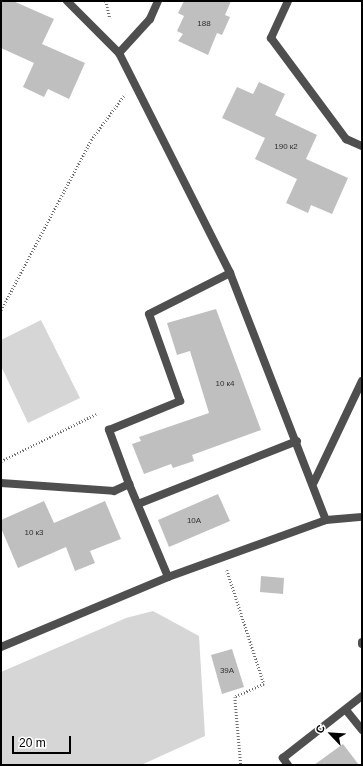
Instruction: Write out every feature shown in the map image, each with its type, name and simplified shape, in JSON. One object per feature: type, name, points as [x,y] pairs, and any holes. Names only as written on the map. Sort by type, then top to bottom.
[{"type":"street","points":[[67,1],[119,53],[230,273],[314,482],[326,520]]},
{"type":"street","points":[[119,53],[150,18],[158,1]]},
{"type":"street","points":[[288,1],[271,38],[346,139],[362,146]]},
{"type":"street","points":[[168,577],[129,484],[109,430],[180,401],[149,314],[230,273]]},
{"type":"street","points":[[314,482],[362,381]]},
{"type":"street","points":[[138,504],[297,441]]},
{"type":"street","points":[[1,483],[114,490],[129,484]]},
{"type":"street","points":[[1,646],[168,577],[326,520],[361,519]]},
{"type":"street","points":[[288,765],[283,758],[362,696]]},
{"type":"street","points":[[346,710],[362,730]]},
{"type":"path","points":[[106,1],[110,19]]},
{"type":"path","points":[[1,310],[2,305],[91,140],[134,82]]},
{"type":"path","points":[[1,461],[96,414]]},
{"type":"path","points":[[226,568],[264,684],[235,697],[241,765]]},
{"type":"shaded area","points":[[41,320],[80,398],[28,423],[1,366],[1,340]]},
{"type":"shaded area","points":[[153,611],[199,636],[205,736],[141,765],[1,765],[1,672],[126,618]]},
{"type":"building","points":[[1,1],[13,1],[54,19],[42,44],[85,63],[69,99],[48,89],[44,97],[23,87],[34,63],[1,48]]},
{"type":"building","points":[[184,1],[231,1],[225,15],[230,17],[222,35],[217,33],[208,55],[178,41],[183,34],[177,31],[184,16],[178,13]]},
{"type":"building","points":[[259,82],[285,94],[275,115],[317,135],[306,159],[348,178],[332,214],[311,205],[308,213],[286,203],[297,179],[255,159],[265,138],[222,118],[237,87],[253,94]]},
{"type":"building","points":[[216,309],[261,430],[192,455],[194,461],[173,468],[171,464],[144,474],[132,444],[141,441],[139,437],[209,413],[190,351],[177,355],[167,323]]},
{"type":"building","points":[[218,494],[230,521],[169,547],[158,520]]},
{"type":"building","points":[[44,501],[54,523],[105,501],[121,539],[90,551],[95,563],[75,571],[66,547],[18,568],[1,528],[1,520]]},
{"type":"building","points":[[261,576],[284,578],[283,594],[260,592]]},
{"type":"building","points":[[232,649],[244,687],[222,694],[211,655]]},
{"type":"building","points":[[343,744],[359,765],[314,765]]}]
